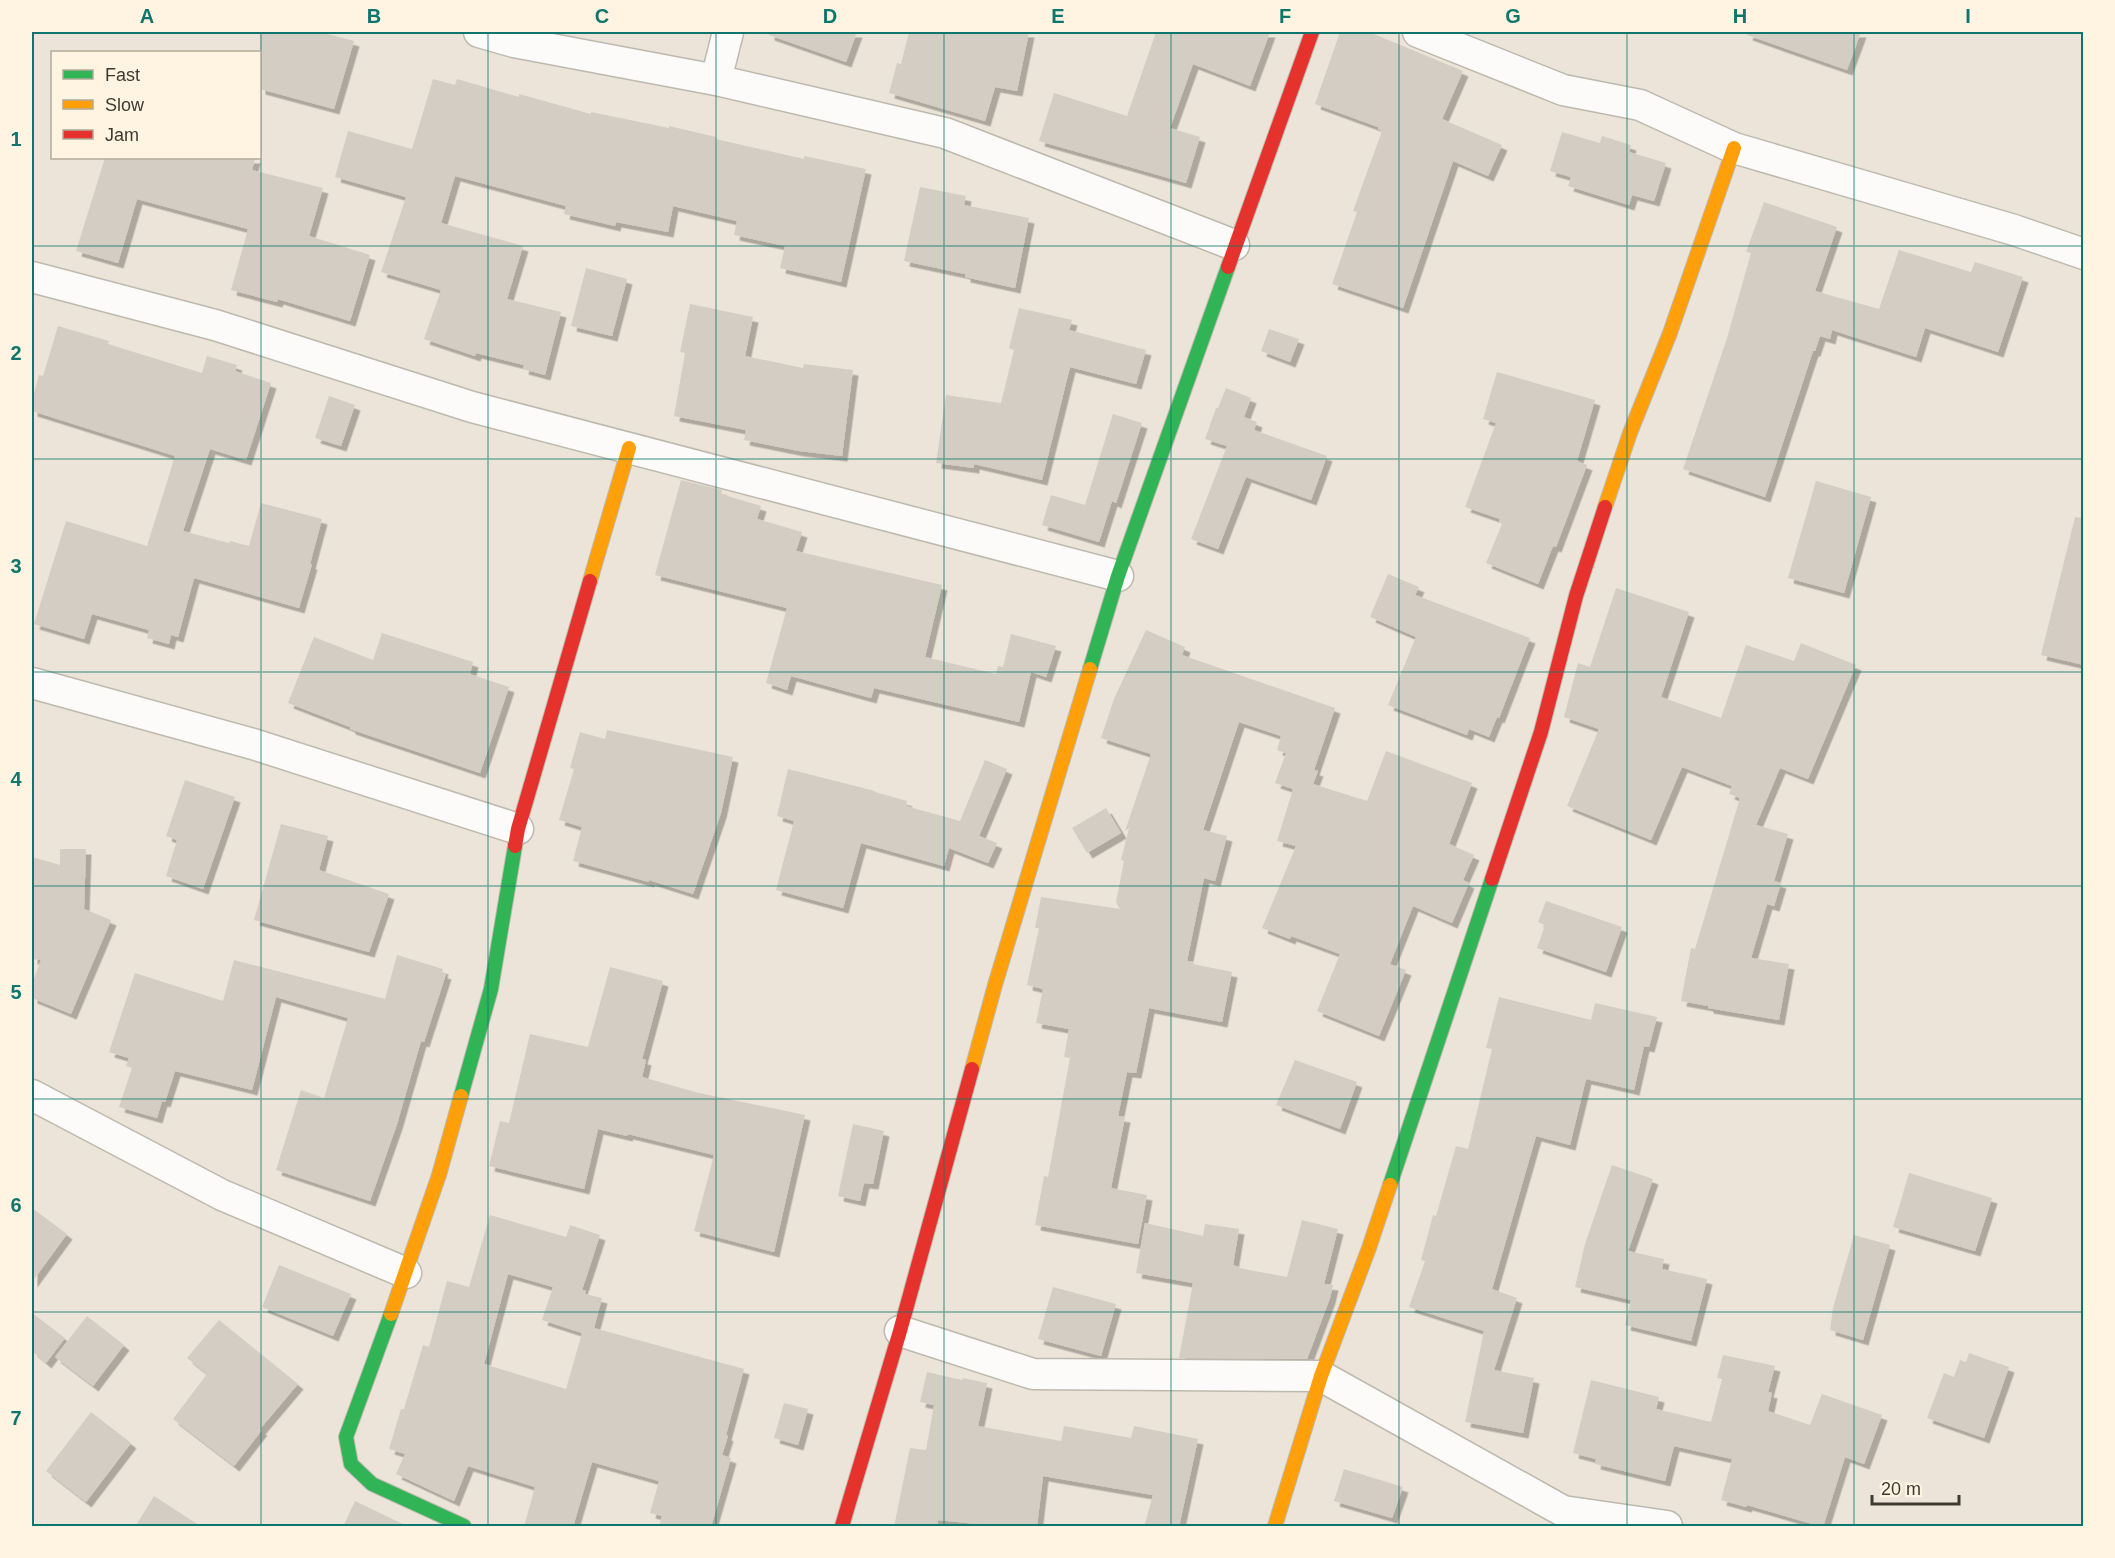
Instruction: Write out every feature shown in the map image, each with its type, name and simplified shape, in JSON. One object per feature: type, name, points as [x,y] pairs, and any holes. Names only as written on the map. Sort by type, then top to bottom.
[{"type":"street","points":[[479,32],[514,42],[716,80],[945,133],[1234,245]]},
{"type":"street","points":[[716,80],[728,32]]},
{"type":"street","points":[[842,1527],[900,1331],[995,985],[1118,576],[1234,245],[1312,32]]},
{"type":"street","points":[[1418,32],[1476,53],[1563,90],[1640,105],[1734,148],[2014,230],[2084,254]]},
{"type":"street","points":[[1275,1527],[1321,1376],[1369,1248],[1541,732],[1576,596],[1630,433],[1670,333],[1734,148]]},
{"type":"street","points":[[32,277],[215,325],[472,407],[1118,576]]},
{"type":"street","points":[[464,1527],[372,1484],[351,1464],[346,1437],[439,1175],[491,988],[518,829],[629,448]]},
{"type":"street","points":[[32,683],[253,744],[518,829]]},
{"type":"street","points":[[32,1095],[222,1195],[406,1273]]},
{"type":"street","points":[[900,1331],[1033,1374],[1321,1376],[1563,1511],[1667,1527]]},
{"type":"building","points":[[260,32],[320,32],[354,41],[334,109],[261,89]]},
{"type":"building","points":[[769,32],[857,32],[846,62],[769,35]]},
{"type":"building","points":[[909,32],[1029,32],[1017,91],[995,87],[985,121],[889,93],[897,63],[901,64]]},
{"type":"building","points":[[1156,32],[1270,32],[1250,86],[1193,64],[1170,128],[1200,137],[1186,183],[1039,141],[1054,93],[1127,116]]},
{"type":"building","points":[[1340,32],[1369,32],[1463,71],[1442,119],[1502,145],[1488,176],[1453,161],[1403,308],[1332,284],[1357,212],[1353,211],[1382,131],[1378,127],[1315,104]]},
{"type":"building","points":[[1748,32],[1861,32],[1847,70],[1747,35]]},
{"type":"building","points":[[433,79],[455,85],[457,79],[591,114],[591,112],[669,128],[669,126],[804,159],[804,156],[866,169],[841,282],[780,268],[785,246],[734,235],[737,221],[673,206],[668,232],[616,222],[615,226],[564,214],[566,206],[455,176],[441,223],[523,246],[507,299],[561,312],[545,375],[523,369],[524,365],[476,353],[475,356],[424,339],[441,290],[381,272],[406,197],[335,177],[348,131],[412,149]]},
{"type":"building","points":[[1562,132],[1600,143],[1602,136],[1631,145],[1629,152],[1666,163],[1654,201],[1632,195],[1629,205],[1568,186],[1571,177],[1550,171]]},
{"type":"building","points":[[105,159],[255,159],[252,170],[323,188],[309,236],[370,255],[350,321],[278,299],[277,302],[231,290],[248,229],[137,199],[118,263],[76,251]]},
{"type":"building","points":[[920,187],[966,196],[964,205],[1029,218],[1015,288],[904,261]]},
{"type":"building","points":[[1764,202],[1837,227],[1815,291],[1879,309],[1899,250],[1971,272],[1975,262],[2023,277],[1998,352],[1925,328],[1916,357],[1832,330],[1830,339],[1820,336],[1765,497],[1683,469],[1727,338],[1751,253],[1746,252]]},
{"type":"building","points":[[586,268],[627,279],[612,336],[571,326]]},
{"type":"building","points":[[690,304],[753,317],[745,356],[803,368],[804,364],[853,370],[842,456],[799,451],[744,440],[746,430],[674,416],[685,353],[680,352]]},
{"type":"building","points":[[1019,308],[1072,320],[1069,330],[1146,350],[1136,384],[1070,367],[1042,480],[974,464],[974,468],[936,463],[946,395],[1001,403],[1014,350],[1009,348]]},
{"type":"building","points":[[58,326],[202,373],[207,356],[237,365],[235,371],[271,383],[246,460],[210,449],[183,531],[249,546],[261,503],[322,519],[299,608],[194,578],[178,637],[171,635],[169,644],[147,638],[149,630],[92,614],[84,639],[34,624],[66,521],[147,546],[175,456],[32,411],[32,400],[39,375],[43,376]]},
{"type":"building","points":[[1269,329],[1299,339],[1290,362],[1261,351]]},
{"type":"building","points":[[1497,372],[1595,400],[1577,461],[1587,465],[1556,547],[1553,546],[1538,584],[1486,563],[1502,524],[1499,522],[1500,519],[1465,507],[1496,423],[1483,419]]},
{"type":"building","points":[[1226,388],[1251,398],[1244,417],[1257,422],[1254,430],[1327,456],[1311,500],[1246,477],[1218,549],[1191,539],[1227,446],[1205,439]]},
{"type":"building","points":[[329,396],[355,405],[341,446],[315,438]]},
{"type":"building","points":[[1113,414],[1142,423],[1116,503],[1112,501],[1099,542],[1042,525],[1051,495],[1085,505]]},
{"type":"building","points":[[681,480],[722,490],[721,494],[761,506],[757,519],[802,532],[796,551],[942,585],[925,657],[996,674],[998,666],[1003,667],[1011,634],[1056,646],[1046,677],[1031,672],[1019,722],[874,688],[871,698],[791,676],[787,690],[766,683],[787,608],[655,575]]},
{"type":"building","points":[[1816,481],[1871,497],[1844,593],[1788,578]]},
{"type":"building","points":[[2075,517],[2084,518],[2084,665],[2041,655]]},
{"type":"building","points":[[1388,574],[1419,587],[1415,595],[1530,638],[1499,718],[1497,717],[1489,737],[1469,729],[1467,735],[1388,705],[1416,637],[1370,617]]},
{"type":"building","points":[[1616,588],[1689,612],[1661,697],[1721,718],[1746,645],[1794,661],[1801,643],[1856,665],[1808,779],[1780,768],[1756,825],[1788,834],[1774,881],[1781,883],[1774,906],[1767,904],[1751,958],[1789,964],[1779,1020],[1681,1001],[1691,948],[1695,949],[1740,798],[1729,794],[1732,786],[1682,767],[1651,840],[1567,806],[1599,729],[1564,717],[1578,663],[1590,667]]},
{"type":"building","points":[[1146,630],[1185,647],[1182,655],[1335,708],[1314,770],[1318,771],[1313,784],[1367,801],[1386,751],[1472,783],[1449,844],[1474,855],[1463,880],[1469,883],[1452,923],[1413,906],[1390,964],[1406,970],[1379,1036],[1317,1011],[1340,954],[1262,928],[1296,846],[1277,841],[1293,789],[1275,783],[1286,753],[1277,750],[1281,736],[1239,722],[1203,830],[1227,836],[1215,881],[1204,878],[1187,961],[1232,972],[1222,1022],[1149,1008],[1136,1073],[1127,1072],[1118,1116],[1125,1117],[1111,1188],[1147,1195],[1138,1244],[1035,1225],[1044,1176],[1048,1177],[1070,1058],[1064,1057],[1069,1029],[1036,1023],[1043,989],[1027,985],[1039,928],[1035,928],[1041,897],[1120,909],[1116,902],[1124,861],[1121,860],[1129,828],[1125,831],[1151,754],[1101,738],[1114,699]]},
{"type":"building","points":[[382,633],[473,662],[470,674],[509,687],[480,773],[350,729],[350,727],[288,703],[314,637],[373,660]]},
{"type":"building","points":[[607,730],[733,757],[721,813],[693,894],[649,880],[649,882],[573,861],[582,827],[559,820],[574,769],[570,768],[580,732],[605,739]]},
{"type":"building","points":[[985,760],[1007,769],[979,836],[997,843],[988,863],[949,848],[944,866],[861,843],[843,908],[776,890],[794,821],[777,816],[788,769],[875,791],[907,801],[906,806],[960,821]]},
{"type":"building","points":[[185,780],[235,797],[203,889],[166,876],[177,840],[166,836]]},
{"type":"building","points":[[1106,808],[1121,833],[1087,853],[1072,828]]},
{"type":"building","points":[[281,824],[328,836],[319,870],[389,894],[369,952],[254,920]]},
{"type":"building","points":[[60,849],[86,849],[84,909],[111,920],[71,1014],[32,998],[32,984],[41,960],[32,959],[32,857],[60,865]]},
{"type":"building","points":[[1546,901],[1622,927],[1606,972],[1537,948],[1545,925],[1538,922]]},
{"type":"building","points":[[397,955],[443,969],[442,973],[446,974],[424,1042],[421,1041],[397,1124],[370,1201],[276,1170],[301,1090],[324,1098],[348,1018],[276,997],[252,1090],[175,1071],[157,1118],[119,1107],[132,1068],[126,1066],[129,1058],[109,1052],[135,973],[223,1001],[234,960],[385,999]]},
{"type":"building","points":[[610,967],[663,981],[642,1059],[646,1060],[642,1077],[699,1093],[805,1115],[774,1252],[694,1231],[714,1155],[598,1129],[584,1189],[489,1166],[500,1121],[509,1123],[530,1034],[588,1047]]},
{"type":"building","points":[[1499,997],[1591,1020],[1595,1003],[1657,1017],[1649,1047],[1644,1046],[1634,1090],[1586,1079],[1570,1145],[1536,1136],[1492,1289],[1517,1298],[1494,1370],[1534,1378],[1523,1433],[1465,1422],[1484,1331],[1409,1307],[1425,1261],[1421,1260],[1433,1215],[1436,1216],[1456,1146],[1468,1149],[1492,1049],[1486,1048]]},
{"type":"building","points":[[1295,1060],[1357,1082],[1340,1129],[1276,1105]]},
{"type":"building","points":[[853,1124],[884,1131],[873,1184],[864,1183],[860,1201],[838,1196]]},
{"type":"building","points":[[1612,1165],[1653,1179],[1628,1251],[1664,1259],[1662,1269],[1707,1279],[1691,1341],[1625,1325],[1631,1300],[1575,1287],[1585,1244]]},
{"type":"building","points":[[1909,1173],[1992,1198],[1975,1251],[1893,1227]]},
{"type":"building","points":[[32,1208],[67,1234],[32,1282]]},
{"type":"building","points":[[490,1215],[566,1237],[570,1225],[600,1235],[582,1290],[586,1291],[585,1294],[602,1298],[594,1328],[744,1369],[722,1455],[731,1458],[711,1527],[659,1527],[662,1516],[650,1513],[659,1481],[592,1462],[573,1527],[524,1527],[535,1487],[468,1466],[454,1501],[396,1474],[405,1454],[389,1449],[401,1409],[404,1409],[423,1345],[429,1347],[447,1281],[469,1287]],"holes":[[[508,1274],[553,1287],[542,1320],[582,1333],[566,1389],[484,1364]]]},
{"type":"building","points":[[1302,1220],[1338,1229],[1324,1284],[1333,1285],[1330,1298],[1307,1359],[1179,1358],[1193,1283],[1136,1273],[1145,1223],[1203,1236],[1205,1224],[1239,1229],[1233,1265],[1287,1277]]},
{"type":"building","points":[[1854,1235],[1890,1245],[1863,1340],[1830,1330],[1833,1308]]},
{"type":"building","points":[[279,1265],[351,1294],[333,1336],[262,1307]]},
{"type":"building","points":[[1053,1287],[1116,1304],[1101,1356],[1038,1339]]},
{"type":"building","points":[[32,1313],[65,1338],[46,1363],[32,1351]]},
{"type":"building","points":[[87,1316],[124,1345],[93,1386],[55,1357]]},
{"type":"building","points":[[219,1320],[298,1384],[260,1429],[262,1430],[234,1466],[173,1419],[207,1374],[187,1358]]},
{"type":"building","points":[[1969,1353],[2009,1367],[1984,1438],[1927,1418],[1944,1373],[1954,1377],[1960,1360],[1966,1362]]},
{"type":"building","points":[[1723,1355],[1775,1366],[1768,1392],[1772,1393],[1768,1411],[1810,1425],[1822,1394],[1882,1415],[1864,1464],[1845,1457],[1823,1527],[1747,1505],[1746,1507],[1721,1500],[1732,1459],[1674,1446],[1665,1481],[1595,1464],[1596,1459],[1573,1453],[1591,1380],[1659,1397],[1656,1409],[1711,1422],[1722,1379],[1717,1378]]},
{"type":"building","points":[[927,1372],[987,1383],[978,1426],[1061,1441],[1064,1426],[1131,1438],[1134,1426],[1198,1439],[1179,1527],[1144,1527],[1153,1495],[1043,1476],[1037,1527],[1006,1527],[938,1520],[937,1527],[894,1527],[910,1448],[926,1450],[934,1405],[920,1402]]},
{"type":"building","points":[[784,1403],[808,1409],[798,1445],[774,1438]]},
{"type":"building","points":[[91,1412],[131,1443],[86,1502],[46,1471]]},
{"type":"building","points":[[1344,1469],[1403,1487],[1392,1518],[1334,1501]]},
{"type":"building","points":[[154,1496],[202,1527],[135,1527]]},
{"type":"building","points":[[355,1501],[409,1527],[343,1527]]},
{"type":"traffic: fast","points":[[1090,669],[1118,576],[1228,267]]},
{"type":"traffic: fast","points":[[461,1096],[491,989],[515,846]]},
{"type":"traffic: fast","points":[[1390,1185],[1492,879]]},
{"type":"traffic: fast","points":[[391,1314],[346,1437],[351,1464],[372,1484],[464,1526]]},
{"type":"traffic: slow","points":[[1605,507],[1630,433],[1670,333],[1734,148]]},
{"type":"traffic: slow","points":[[590,581],[629,448]]},
{"type":"traffic: slow","points":[[972,1069],[1090,669]]},
{"type":"traffic: slow","points":[[391,1314],[439,1175],[461,1096]]},
{"type":"traffic: slow","points":[[1275,1526],[1321,1376],[1390,1185]]},
{"type":"traffic: jam","points":[[1228,267],[1312,32]]},
{"type":"traffic: jam","points":[[1492,879],[1541,732],[1576,596],[1605,507]]},
{"type":"traffic: jam","points":[[515,846],[590,581]]},
{"type":"traffic: jam","points":[[842,1526],[900,1331],[972,1069]]}]
